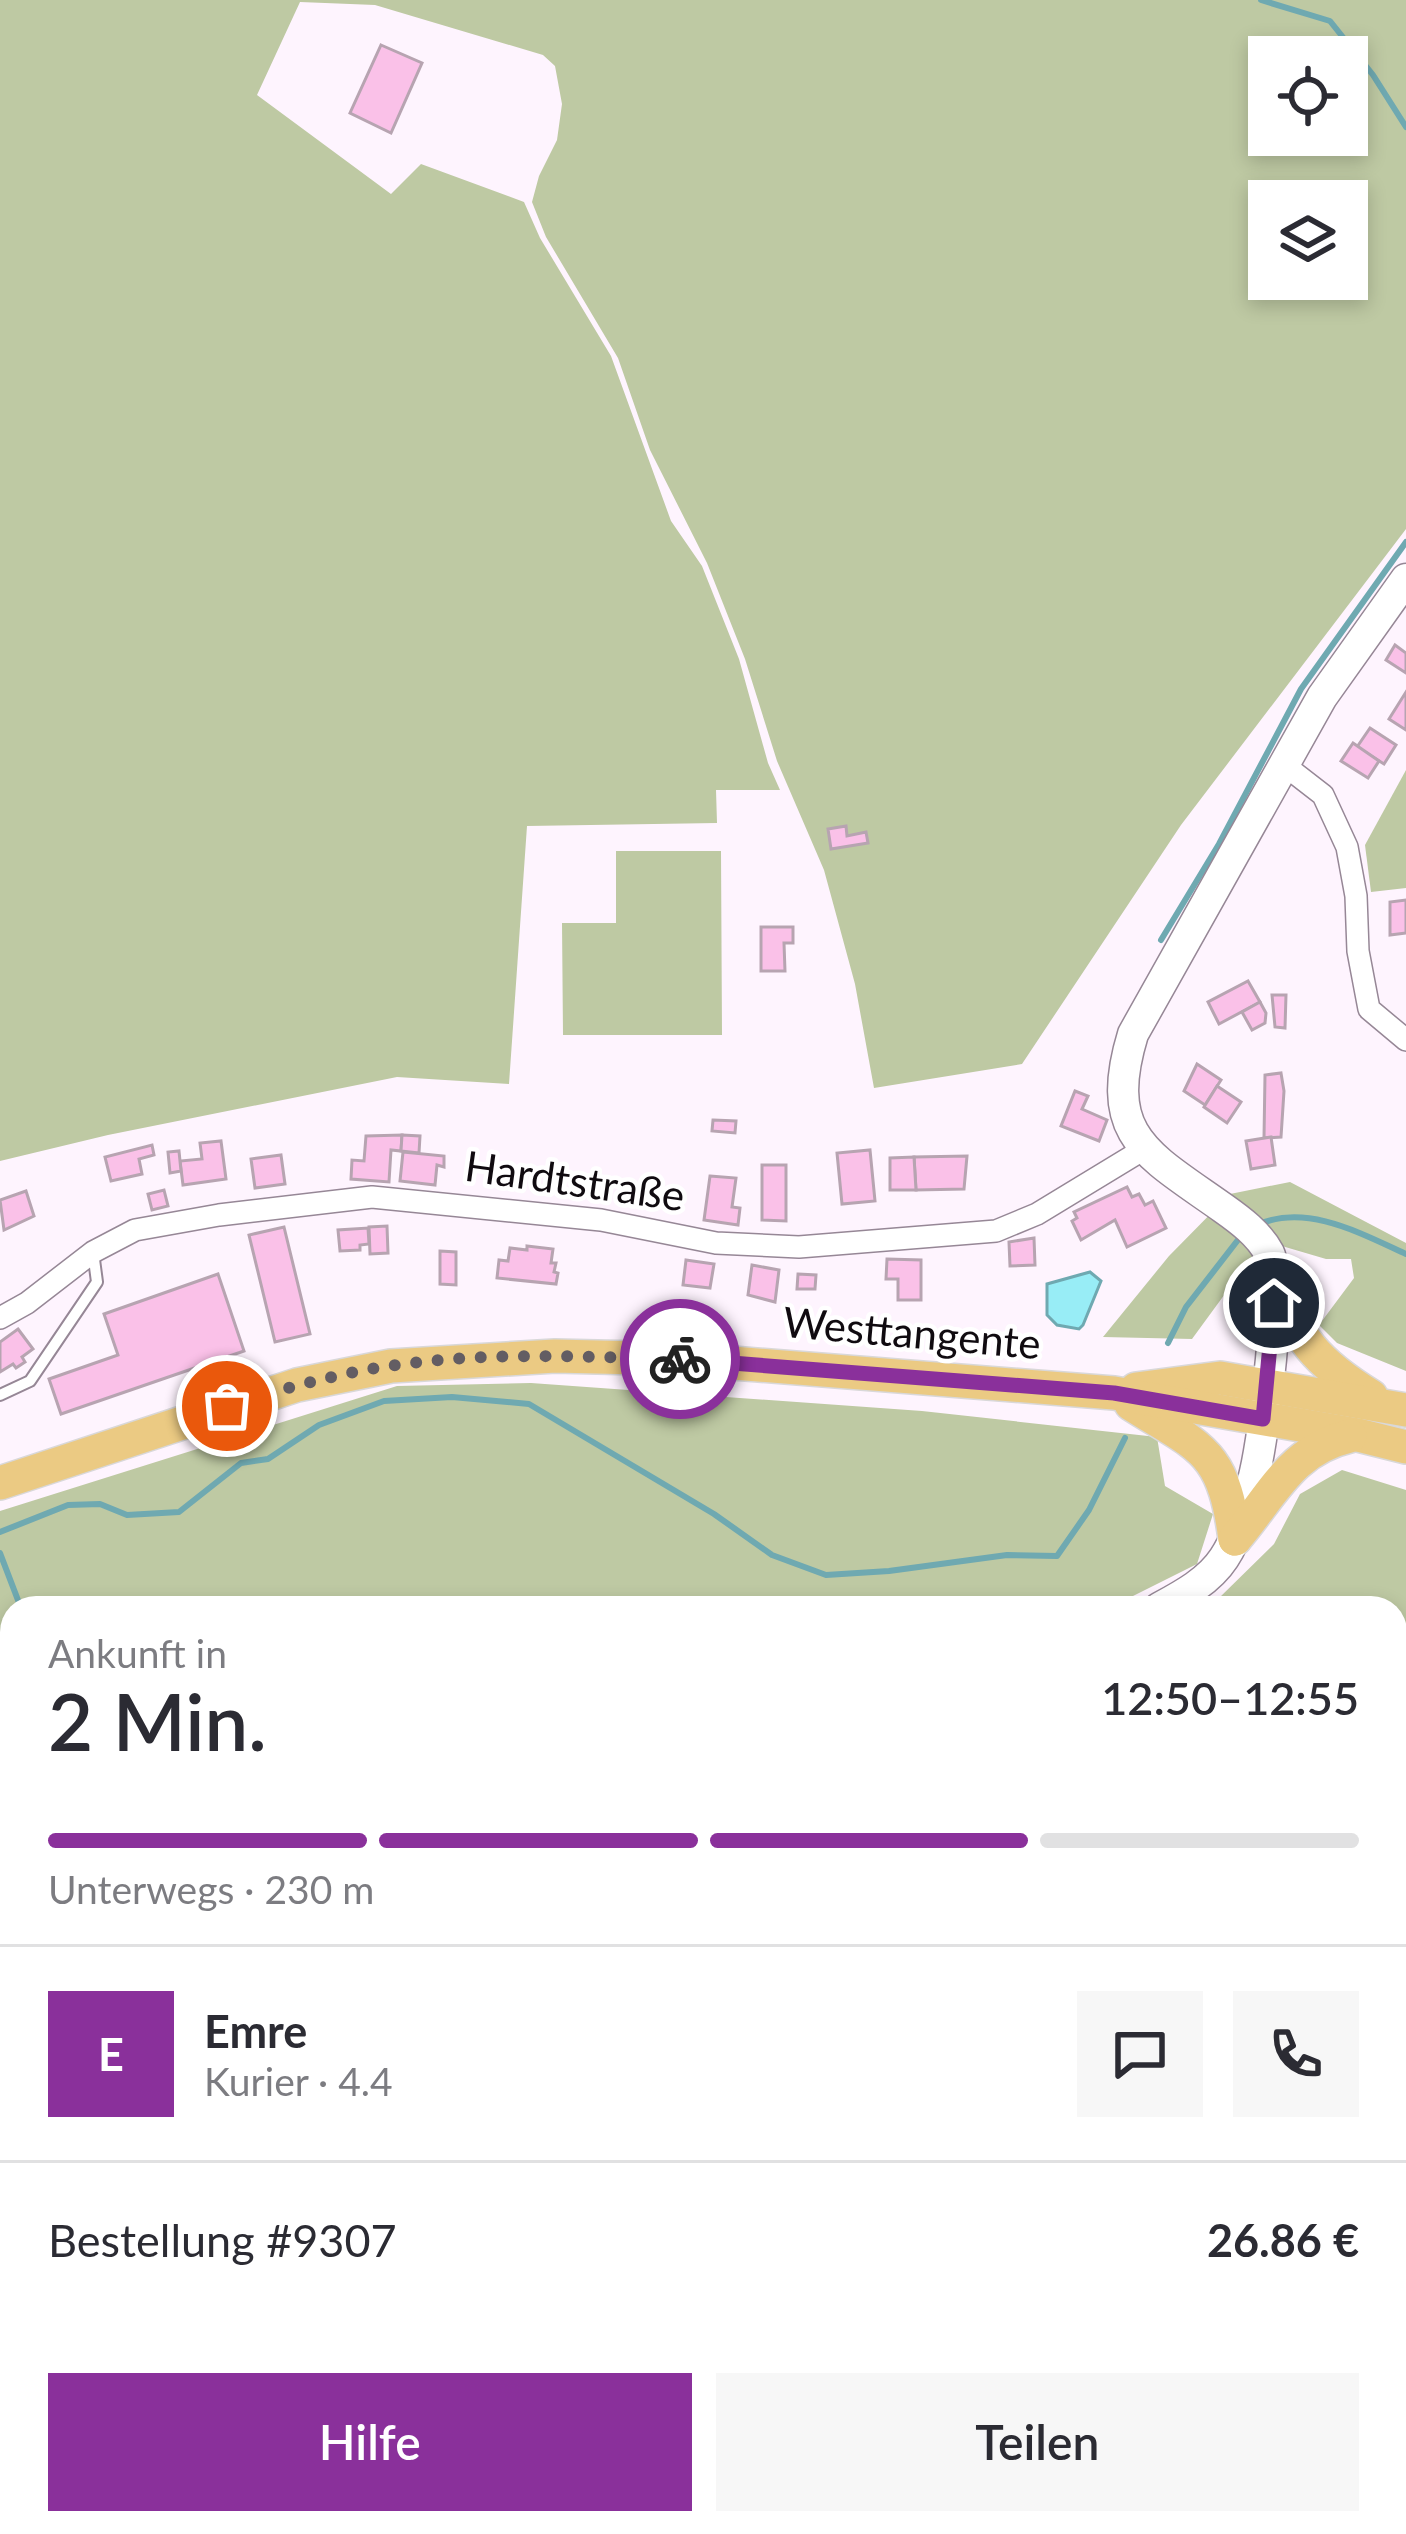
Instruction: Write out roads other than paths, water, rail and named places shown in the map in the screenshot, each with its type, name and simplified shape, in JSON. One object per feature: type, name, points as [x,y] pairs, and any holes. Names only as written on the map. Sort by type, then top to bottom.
[{"type":"main road","points":[[1275,1278],[1289,1319],[1312,1352],[1338,1376],[1395,1407]]},
{"type":"main road","name":"Westtangente","points":[[0,1483],[296,1385],[391,1366],[555,1355],[682,1359],[1114,1393],[1406,1447]]},
{"type":"main road","name":"Westtangente","points":[[1114,1393],[1220,1378],[1395,1407]]},
{"type":"main road","points":[[1114,1393],[1204,1450],[1228,1492],[1235,1540]]},
{"type":"main road","points":[[1235,1540],[1297,1460],[1325,1442],[1358,1435]]},
{"type":"street","points":[[1180,1596],[1222,1562],[1235,1540],[1256,1471],[1275,1278],[1269,1253],[1247,1228],[1144,1149],[1127,1123],[1121,1072],[1133,1034],[1283,764],[1322,697],[1406,579]]},
{"type":"street","points":[[1283,764],[1323,795],[1347,847],[1369,1010],[1406,1040]]},
{"type":"street","name":"Hardtstraße","points":[[0,1318],[93,1252],[135,1230],[219,1215],[372,1197],[602,1220],[716,1243],[799,1247],[996,1231],[1037,1214],[1144,1149]]},
{"type":"lane","points":[[0,1395],[30,1381],[98,1282],[93,1252]]},
{"type":"water","points":[[1090,1272],[1101,1281],[1083,1325],[1079,1329],[1057,1325],[1047,1315],[1047,1284]]},
{"type":"waterway","points":[[1261,0],[1330,21],[1406,127]]},
{"type":"waterway","points":[[1161,940],[1219,844],[1301,689],[1406,542]]},
{"type":"waterway","points":[[1257,1225],[1294,1217],[1314,1219],[1406,1254]]},
{"type":"waterway","points":[[1168,1343],[1186,1307],[1241,1236]]},
{"type":"waterway","points":[[0,1532],[68,1505],[100,1504],[127,1515],[179,1512],[241,1463],[268,1459],[319,1425],[384,1401],[452,1397],[529,1404],[714,1514],[772,1555],[826,1575],[889,1571],[1007,1555],[1057,1556],[1089,1510],[1125,1438]]},
{"type":"waterway","points":[[0,1553],[16,1596]]}]
